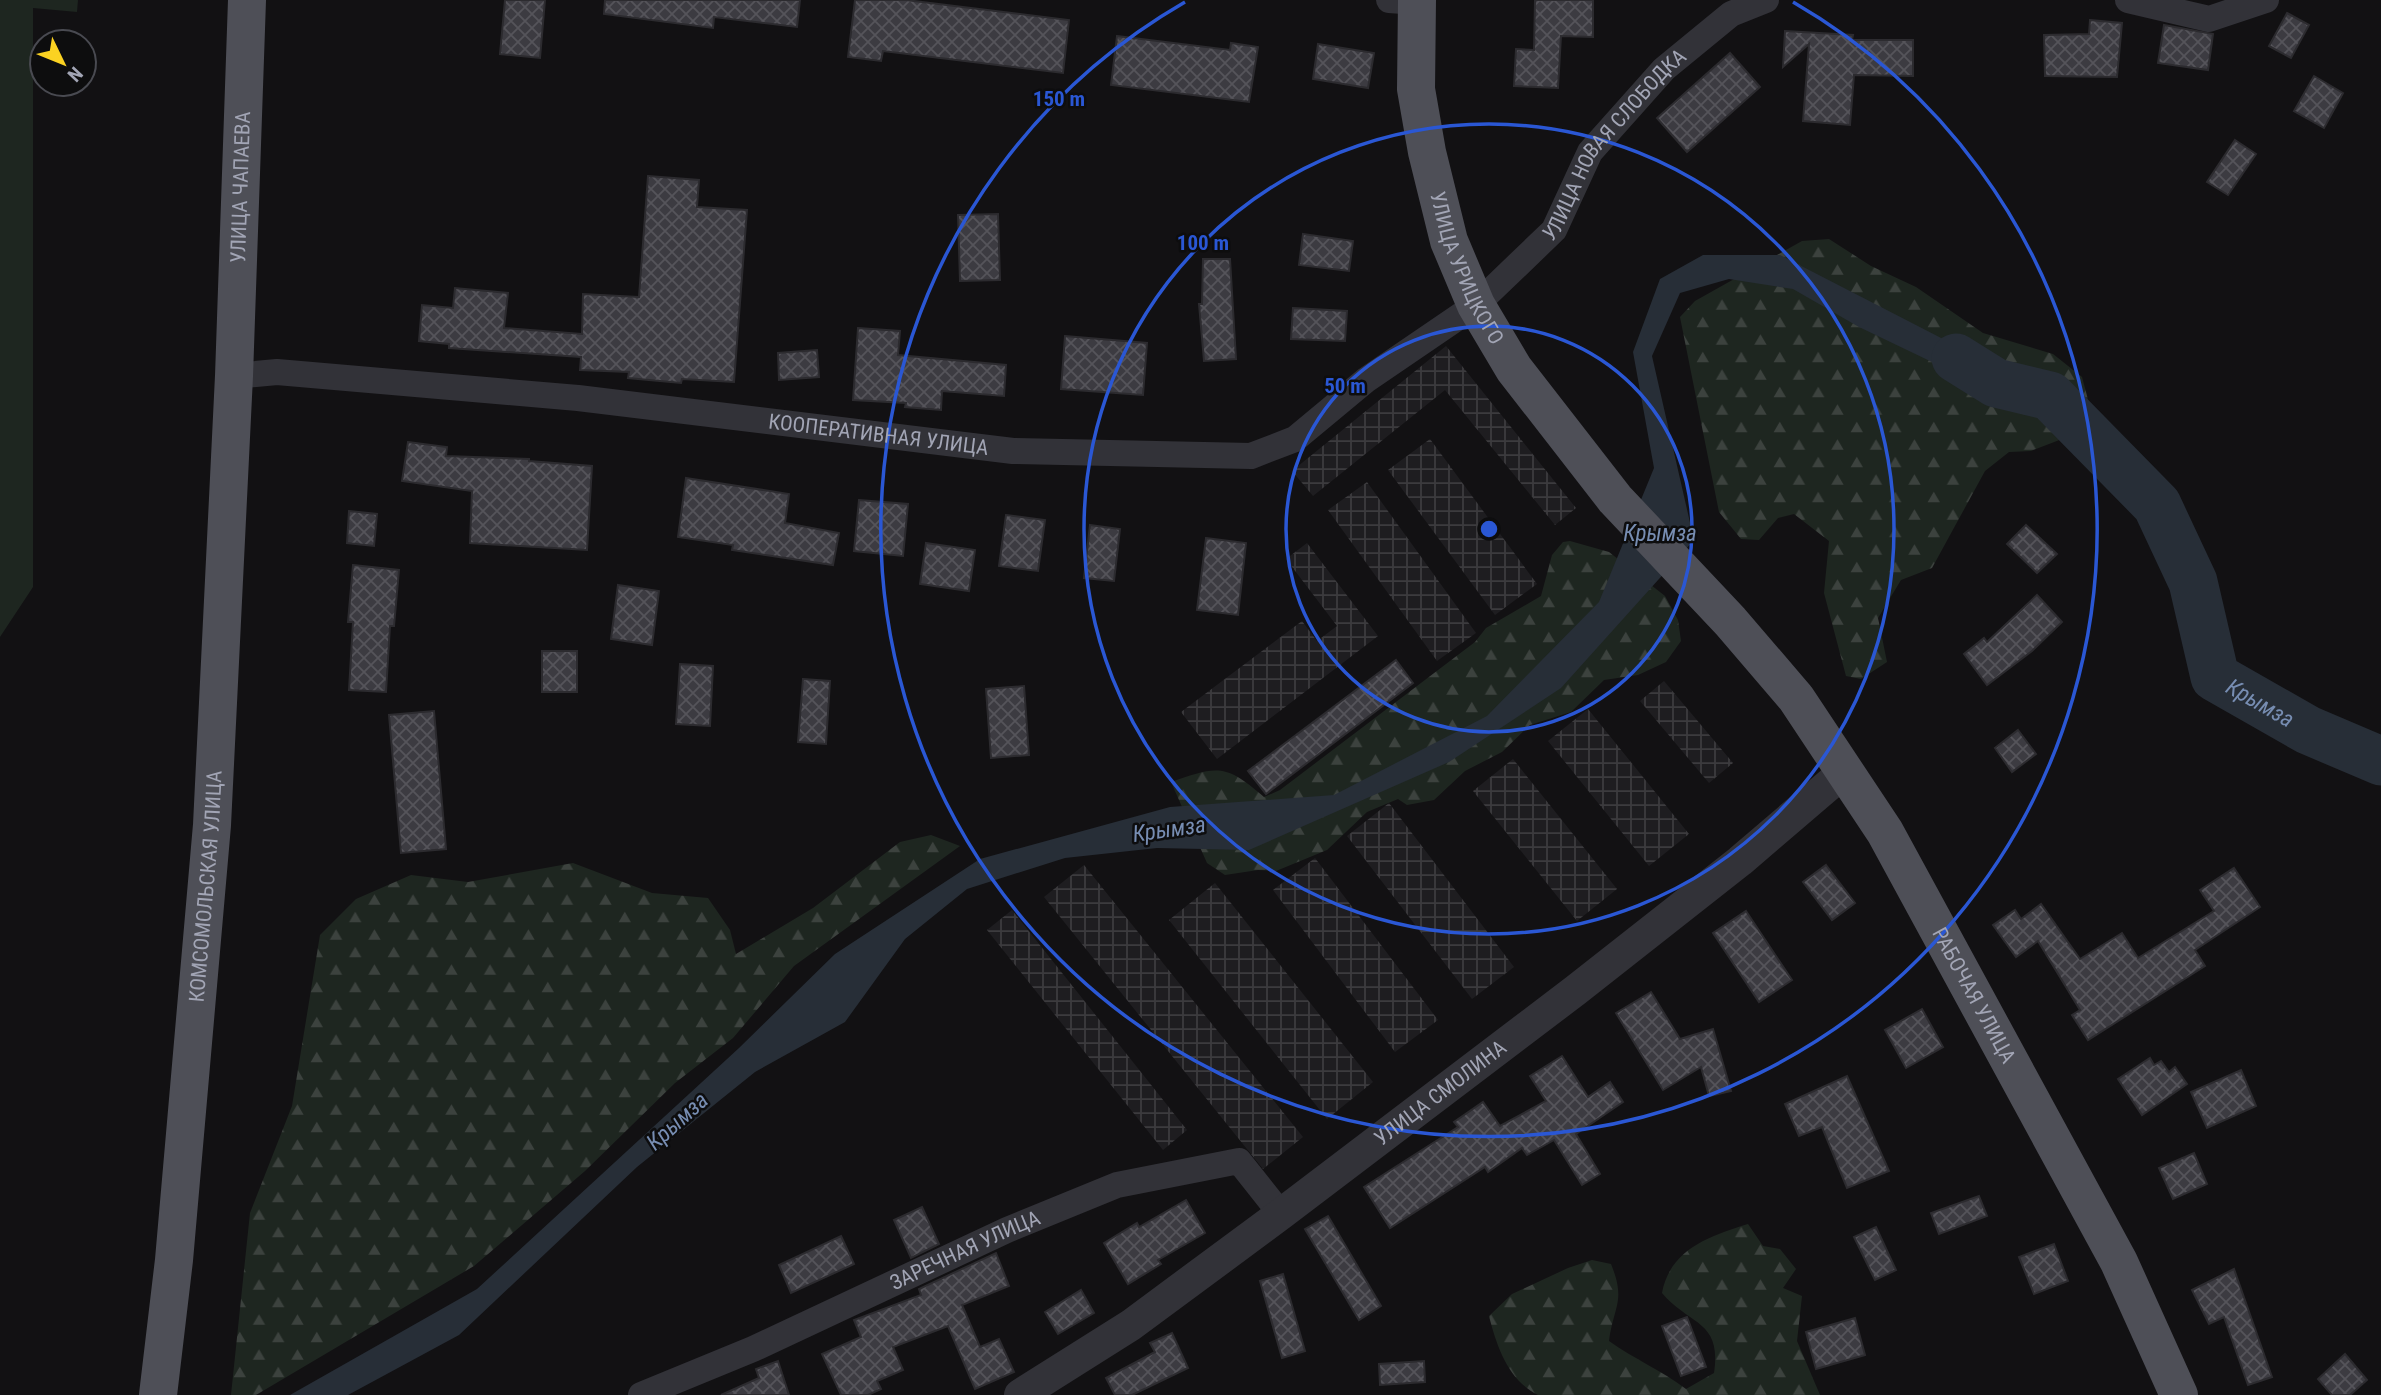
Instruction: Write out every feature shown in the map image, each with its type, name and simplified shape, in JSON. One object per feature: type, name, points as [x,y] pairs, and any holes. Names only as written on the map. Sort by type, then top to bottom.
[{"type":"main road","name":"УЛИЦА ЧАПАЕВА","points":[[234,376],[247,0]]},
{"type":"main road","name":"УЛИЦА УРИЦКОГО","points":[[1408,1],[1416,89],[1427,152],[1450,241],[1476,305],[1514,369],[1615,499],[1730,621]]},
{"type":"main road","name":"КОМСОМОЛЬСКАЯ УЛИЦА","points":[[158,1395],[174,1260],[212,825],[234,376]]},
{"type":"main road","name":"РАБОЧАЯ УЛИЦА","points":[[1730,621],[1796,698],[1904,867],[2119,1262],[2179,1395]]},
{"type":"street","name":"УЛИЦА НОВАЯ СЛОБОДКА","points":[[1476,305],[1554,230],[1590,152],[1664,69],[1731,14],[1766,0]]},
{"type":"street","points":[[2128,0],[2209,19],[2266,0]]},
{"type":"street","name":"КООПЕРАТИВНАЯ УЛИЦА","points":[[234,376],[277,372],[578,398],[1013,451],[1251,456],[1295,439],[1366,380],[1476,305]]},
{"type":"street","name":"УЛИЦА СМОЛИНА","points":[[1020,1395],[1131,1325],[1281,1214],[1750,853],[1845,771]]},
{"type":"street","name":"ЗАРЕЧНАЯ УЛИЦА","points":[[641,1395],[753,1349],[1007,1230],[1117,1185],[1239,1161],[1281,1214]]},
{"type":"shaded area","points":[[1446,346],[1576,508],[1555,525],[1445,390],[1313,496],[1292,471]]},
{"type":"shaded area","points":[[1430,439],[1537,584],[1495,615],[1388,470]]},
{"type":"shaded area","points":[[1367,482],[1476,633],[1437,661],[1328,510]]},
{"type":"shaded area","points":[[1307,543],[1378,636],[1217,759],[1181,712],[1302,621],[1317,641],[1337,626],[1286,559]]},
{"type":"shaded area","points":[[1664,681],[1733,763],[1709,783],[1640,701]]},
{"type":"shaded area","points":[[1588,709],[1689,834],[1649,866],[1548,741]]},
{"type":"shaded area","points":[[1513,759],[1617,889],[1577,921],[1473,791]]},
{"type":"shaded area","points":[[1389,803],[1514,967],[1472,999],[1347,836]]},
{"type":"shaded area","points":[[1315,858],[1438,1020],[1395,1052],[1273,890]]},
{"type":"shaded area","points":[[1084,865],[1303,1137],[1263,1169],[1044,897]]},
{"type":"shaded area","points":[[1215,883],[1373,1082],[1327,1119],[1169,920]]},
{"type":"shaded area","points":[[1012,910],[1187,1130],[1163,1150],[987,930]]},
{"type":"green space","points":[[0,0],[78,0],[77,12],[33,8],[33,28],[28,28],[28,98],[33,98],[33,587],[0,637]]},
{"type":"green space","points":[[1829,239],[1871,266],[1916,287],[1983,333],[2053,354],[2082,377],[2090,407],[2062,439],[2031,451],[2009,452],[1985,471],[1932,568],[1901,580],[1878,618],[1887,662],[1861,679],[1846,676],[1824,593],[1829,541],[1794,514],[1778,518],[1759,540],[1741,539],[1719,512],[1680,317],[1695,301],[1802,241]]},
{"type":"green space","points":[[1570,541],[1609,552],[1665,596],[1678,620],[1681,641],[1666,662],[1638,675],[1604,680],[1571,712],[1530,725],[1502,752],[1465,771],[1434,800],[1407,805],[1398,799],[1367,812],[1327,850],[1276,871],[1258,870],[1225,875],[1207,863],[1171,782],[1199,773],[1220,771],[1239,778],[1264,797],[1280,790],[1475,642],[1486,628],[1541,596],[1552,555],[1563,542]]},
{"type":"green space","points":[[931,835],[960,846],[794,966],[733,1038],[675,1083],[585,1171],[474,1266],[256,1395],[231,1395],[250,1213],[292,1106],[320,935],[356,899],[411,875],[468,882],[573,863],[652,893],[708,898],[730,930],[736,954],[813,908],[900,842]]},
{"type":"green space","points":[[1748,1224],[1763,1246],[1780,1249],[1796,1269],[1783,1288],[1802,1296],[1797,1341],[1820,1395],[1538,1395],[1519,1381],[1505,1362],[1489,1316],[1512,1294],[1592,1260],[1611,1264],[1618,1287],[1618,1303],[1609,1341],[1686,1389],[1714,1373],[1713,1343],[1702,1326],[1662,1293],[1666,1278],[1673,1265],[1694,1246]]},
{"type":"water","name":"Крымза","points":[[1703,255],[1780,255],[1945,340],[2020,371],[2013,394],[1932,362],[1859,327],[1793,289],[1729,279],[1680,293],[1652,356],[1694,540],[1561,688],[1449,762],[1249,850],[1157,848],[1065,858],[967,889],[905,939],[845,1022],[755,1072],[637,1167],[459,1335],[348,1395],[290,1395],[477,1289],[739,1048],[835,954],[980,859],[1170,807],[1334,795],[1487,716],[1599,602],[1654,468],[1633,352],[1660,279]]},
{"type":"building","points":[[505,0],[545,0],[540,58],[500,54]]},
{"type":"building","points":[[605,0],[800,0],[797,27],[714,17],[713,28],[604,14]]},
{"type":"building","points":[[855,0],[906,0],[1069,20],[1063,73],[883,51],[881,61],[848,57]]},
{"type":"building","points":[[1535,0],[1593,0],[1593,37],[1561,36],[1558,88],[1514,86],[1516,49],[1534,50]]},
{"type":"building","points":[[2287,13],[2309,25],[2291,58],[2269,46]]},
{"type":"building","points":[[2090,20],[2122,23],[2117,77],[2045,76],[2044,35],[2089,34]]},
{"type":"building","points":[[2164,25],[2213,34],[2208,70],[2158,63]]},
{"type":"building","points":[[1785,31],[1853,35],[1852,40],[1913,40],[1913,76],[1854,75],[1850,125],[1803,121],[1809,44],[1783,67]]},
{"type":"building","points":[[1117,36],[1230,50],[1231,43],[1258,47],[1249,102],[1111,85]]},
{"type":"building","points":[[1318,44],[1374,53],[1368,88],[1313,79]]},
{"type":"building","points":[[1730,53],[1760,87],[1687,152],[1657,118]]},
{"type":"building","points":[[2314,76],[2343,93],[2324,128],[2294,111]]},
{"type":"building","points":[[2235,140],[2256,154],[2228,195],[2207,182]]},
{"type":"building","points":[[648,176],[699,180],[697,207],[747,210],[734,382],[682,379],[681,383],[628,378],[629,372],[580,370],[581,357],[449,348],[449,344],[419,341],[422,305],[453,308],[455,288],[508,293],[504,328],[582,334],[583,294],[639,297]]},
{"type":"building","points":[[998,214],[1000,280],[960,281],[958,215]]},
{"type":"building","points":[[1303,234],[1353,241],[1349,271],[1299,265]]},
{"type":"building","points":[[1203,259],[1230,259],[1236,359],[1204,361],[1199,304],[1202,304]]},
{"type":"building","points":[[1293,308],[1347,311],[1345,341],[1291,339]]},
{"type":"building","points":[[858,328],[900,331],[898,355],[1006,365],[1004,396],[942,391],[941,410],[905,407],[906,403],[853,400]]},
{"type":"building","points":[[1065,336],[1147,343],[1143,395],[1061,389]]},
{"type":"building","points":[[817,350],[819,377],[779,380],[778,353]]},
{"type":"building","points":[[408,442],[447,447],[446,456],[529,459],[592,466],[587,550],[470,543],[472,491],[402,481]]},
{"type":"building","points":[[686,478],[789,494],[785,523],[839,533],[833,565],[732,550],[733,545],[678,537]]},
{"type":"building","points":[[859,500],[908,504],[903,556],[854,551]]},
{"type":"building","points":[[349,511],[377,514],[374,546],[347,543]]},
{"type":"building","points":[[1006,515],[1045,520],[1038,571],[999,566]]},
{"type":"building","points":[[1090,525],[1120,529],[1114,581],[1084,578]]},
{"type":"building","points":[[2026,525],[2057,554],[2037,573],[2007,544]]},
{"type":"building","points":[[1206,538],[1246,543],[1238,615],[1197,610]]},
{"type":"building","points":[[926,543],[975,550],[969,591],[920,584]]},
{"type":"building","points":[[353,565],[399,570],[394,626],[390,626],[386,692],[349,690],[353,622],[348,622]]},
{"type":"building","points":[[618,585],[659,591],[652,645],[611,639]]},
{"type":"building","points":[[2037,595],[2062,622],[2032,651],[1987,685],[1964,654],[1984,638],[1987,642]]},
{"type":"building","points":[[542,651],[577,651],[577,692],[542,692]]},
{"type":"building","points":[[1396,660],[1413,683],[1266,794],[1248,771]]},
{"type":"building","points":[[680,664],[713,666],[710,726],[676,724]]},
{"type":"building","points":[[803,679],[830,681],[826,744],[798,742]]},
{"type":"building","points":[[1024,686],[1029,755],[991,758],[986,689]]},
{"type":"building","points":[[434,711],[446,849],[401,853],[389,715]]},
{"type":"building","points":[[2018,730],[2036,754],[2012,772],[1995,748]]},
{"type":"building","points":[[1826,865],[1855,903],[1832,920],[1803,882]]},
{"type":"building","points":[[2234,868],[2260,907],[2195,950],[2205,966],[2088,1040],[2072,1015],[2080,1010],[2038,941],[2016,957],[1993,925],[2015,910],[2021,919],[2041,904],[2080,959],[2122,933],[2138,958],[2214,911],[2200,890]]},
{"type":"building","points":[[1746,911],[1792,980],[1759,1002],[1713,933]]},
{"type":"building","points":[[1651,992],[1680,1039],[1713,1029],[1731,1091],[1709,1096],[1701,1067],[1663,1090],[1616,1013]]},
{"type":"building","points":[[1922,1009],[1943,1047],[1906,1068],[1885,1030]]},
{"type":"building","points":[[1562,1056],[1588,1097],[1610,1082],[1623,1102],[1576,1134],[1600,1174],[1582,1185],[1554,1140],[1527,1155],[1522,1148],[1488,1172],[1485,1167],[1390,1228],[1364,1187],[1458,1127],[1454,1122],[1483,1102],[1500,1126],[1546,1101],[1530,1076]]},
{"type":"building","points":[[2150,1058],[2154,1065],[2161,1061],[2169,1072],[2175,1067],[2187,1084],[2142,1115],[2118,1079]]},
{"type":"building","points":[[2241,1070],[2256,1106],[2207,1128],[2191,1092]]},
{"type":"building","points":[[1847,1076],[1889,1171],[1847,1188],[1822,1127],[1799,1136],[1785,1104]]},
{"type":"building","points":[[2194,1153],[2207,1184],[2173,1199],[2159,1168]]},
{"type":"building","points":[[1979,1196],[1987,1216],[1939,1234],[1931,1213]]},
{"type":"building","points":[[1186,1200],[1205,1233],[1158,1260],[1161,1264],[1128,1284],[1104,1243],[1137,1223],[1139,1227]]},
{"type":"building","points":[[922,1207],[939,1244],[911,1258],[894,1220]]},
{"type":"building","points":[[1328,1216],[1381,1306],[1359,1320],[1305,1229]]},
{"type":"building","points":[[1876,1227],[1896,1270],[1875,1280],[1854,1237]]},
{"type":"building","points":[[841,1236],[854,1264],[791,1293],[779,1265]]},
{"type":"building","points":[[2054,1244],[2068,1281],[2034,1294],[2019,1257]]},
{"type":"building","points":[[996,1253],[1009,1286],[962,1305],[980,1347],[999,1339],[1014,1372],[975,1389],[948,1326],[893,1347],[903,1370],[877,1381],[881,1389],[868,1395],[841,1395],[822,1354],[861,1337],[854,1320],[921,1295],[919,1289]]},
{"type":"building","points":[[2234,1269],[2272,1377],[2248,1385],[2224,1317],[2209,1324],[2192,1290]]},
{"type":"building","points":[[1283,1274],[1305,1351],[1282,1358],[1260,1281]]},
{"type":"building","points":[[1081,1290],[1094,1313],[1058,1334],[1045,1312]]},
{"type":"building","points":[[1687,1317],[1706,1367],[1681,1376],[1662,1326]]},
{"type":"building","points":[[1855,1318],[1865,1355],[1816,1369],[1806,1332]]},
{"type":"building","points":[[1172,1333],[1188,1368],[1132,1395],[1115,1395],[1106,1378],[1155,1352],[1150,1343]]},
{"type":"building","points":[[2345,1354],[2367,1380],[2350,1395],[2332,1395],[2318,1379]]},
{"type":"building","points":[[778,1361],[789,1395],[721,1395],[759,1378],[756,1369]]},
{"type":"building","points":[[1424,1361],[1425,1382],[1380,1385],[1379,1364]]},
{"type":"waterway","name":"Крымза","points":[[1956,358],[1996,383],[2050,396],[2157,505],[2193,582],[2215,677],[2308,730],[2381,761]]}]
